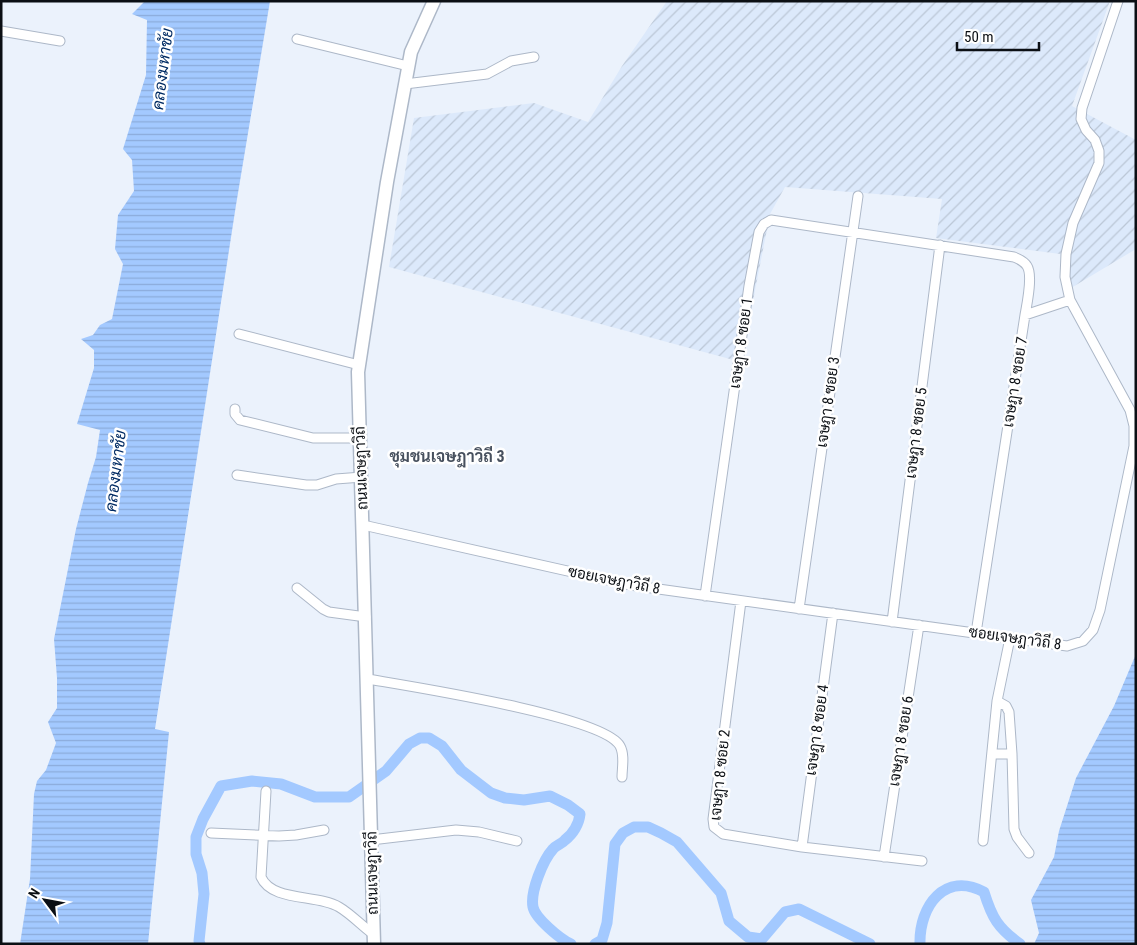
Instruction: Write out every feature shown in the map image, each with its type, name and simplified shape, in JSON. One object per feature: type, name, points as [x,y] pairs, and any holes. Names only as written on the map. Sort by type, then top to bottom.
[{"type":"street","name":"ถนนเจษฎาวิถี","points":[[374,939],[368,678],[358,392],[359,365],[378,239],[408,66],[416,38],[434,1]]},
{"type":"street","name":"ซอยเจษฎาวิถี 8","points":[[363,525],[630,585],[1067,646],[1083,641],[1093,630],[1100,610],[1134,446],[1134,426],[1130,410],[1070,300],[1065,277],[1066,254],[1073,223],[1099,164],[1099,150],[1095,140],[1086,130],[1080,119],[1082,108],[1118,1]]},
{"type":"street","points":[[1,31],[60,41]]},
{"type":"street","points":[[296,39],[408,66]]},
{"type":"street","points":[[405,84],[487,74],[511,61],[534,56]]},
{"type":"street","name":"เจษฎา 8 ซอย 3","points":[[799,609],[858,196]]},
{"type":"street","name":"เจษฎา 8 ซอย 1","points":[[705,596],[749,286],[759,232],[764,224],[771,220],[896,239]]},
{"type":"street","name":"เจษฎา 8 ซอย 7","points":[[896,239],[1014,257],[1023,261],[1029,267],[1030,277],[1026,315],[976,633]]},
{"type":"street","name":"เจษฎา 8 ซอย 5","points":[[892,622],[940,245]]},
{"type":"street","points":[[1026,315],[1070,300]]},
{"type":"street","points":[[239,334],[359,365]]},
{"type":"street","points":[[235,409],[236,417],[240,420],[314,438],[360,438]]},
{"type":"street","points":[[237,474],[306,485],[317,485],[336,479],[362,477]]},
{"type":"street","points":[[297,588],[322,610],[366,617]]},
{"type":"street","name":"เจษฎา 8 ซอย 2","points":[[741,601],[713,819],[714,827],[723,834],[802,847],[922,861]]},
{"type":"street","name":"เจษฎา 8 ซอย 4","points":[[802,847],[833,613]]},
{"type":"street","name":"เจษฎา 8 ซอย 6","points":[[884,857],[918,625]]},
{"type":"street","points":[[983,841],[997,701],[1010,638]]},
{"type":"street","points":[[368,678],[491,700],[605,733],[620,746],[622,777]]},
{"type":"street","points":[[997,701],[1006,706],[1009,712],[1014,829],[1017,837],[1029,853]]},
{"type":"street","points":[[992,754],[1012,754]]},
{"type":"street","points":[[266,791],[262,877],[264,882],[276,892],[326,901],[340,908],[374,939]]},
{"type":"street","points":[[211,833],[296,835],[324,830]]},
{"type":"street","points":[[371,840],[456,830],[479,832],[517,841]]},
{"type":"shaded area","points":[[667,1],[1110,1],[1072,106],[1136,140],[1136,249],[1066,291],[1068,255],[936,238],[942,199],[785,187],[770,214],[741,362],[389,267],[414,118],[534,103],[588,122],[622,66]]},
{"type":"water","name":"คลองมหาชัย","points":[[145,1],[270,1],[236,205],[155,729],[169,732],[148,944],[20,944],[30,879],[34,794],[37,781],[46,770],[56,743],[48,722],[57,708],[54,639],[76,529],[96,457],[100,430],[77,424],[94,368],[94,350],[81,339],[93,335],[100,325],[112,319],[123,264],[115,249],[118,215],[134,191],[132,160],[123,149],[146,75],[147,20],[132,14]]},
{"type":"water","points":[[1136,654],[1136,944],[1034,944],[1039,933],[1031,900],[1054,857],[1059,831],[1076,778],[1114,706]]},
{"type":"waterway","points":[[200,944],[204,894],[202,873],[196,854],[196,837],[203,819],[221,786],[252,781],[281,784],[315,797],[349,797],[386,771],[409,744],[420,738],[429,738],[442,746],[461,770],[491,793],[505,798],[524,800],[550,796],[568,805],[580,814],[573,832],[549,854],[538,876],[533,893],[533,907],[538,917],[555,933],[571,944]]},
{"type":"waterway","points":[[595,944],[602,940],[607,923],[615,844],[623,833],[634,827],[648,827],[677,842],[721,893],[729,921],[748,937],[762,939],[785,912],[799,909],[870,944]]},
{"type":"waterway","points":[[920,944],[924,917],[930,905],[946,889],[957,886],[970,887],[984,892],[997,922],[1006,933],[1020,944]]},
{"type":"district","name":"ชุมชนเจษฎาวิถี 3","points":[[447,456]]}]
